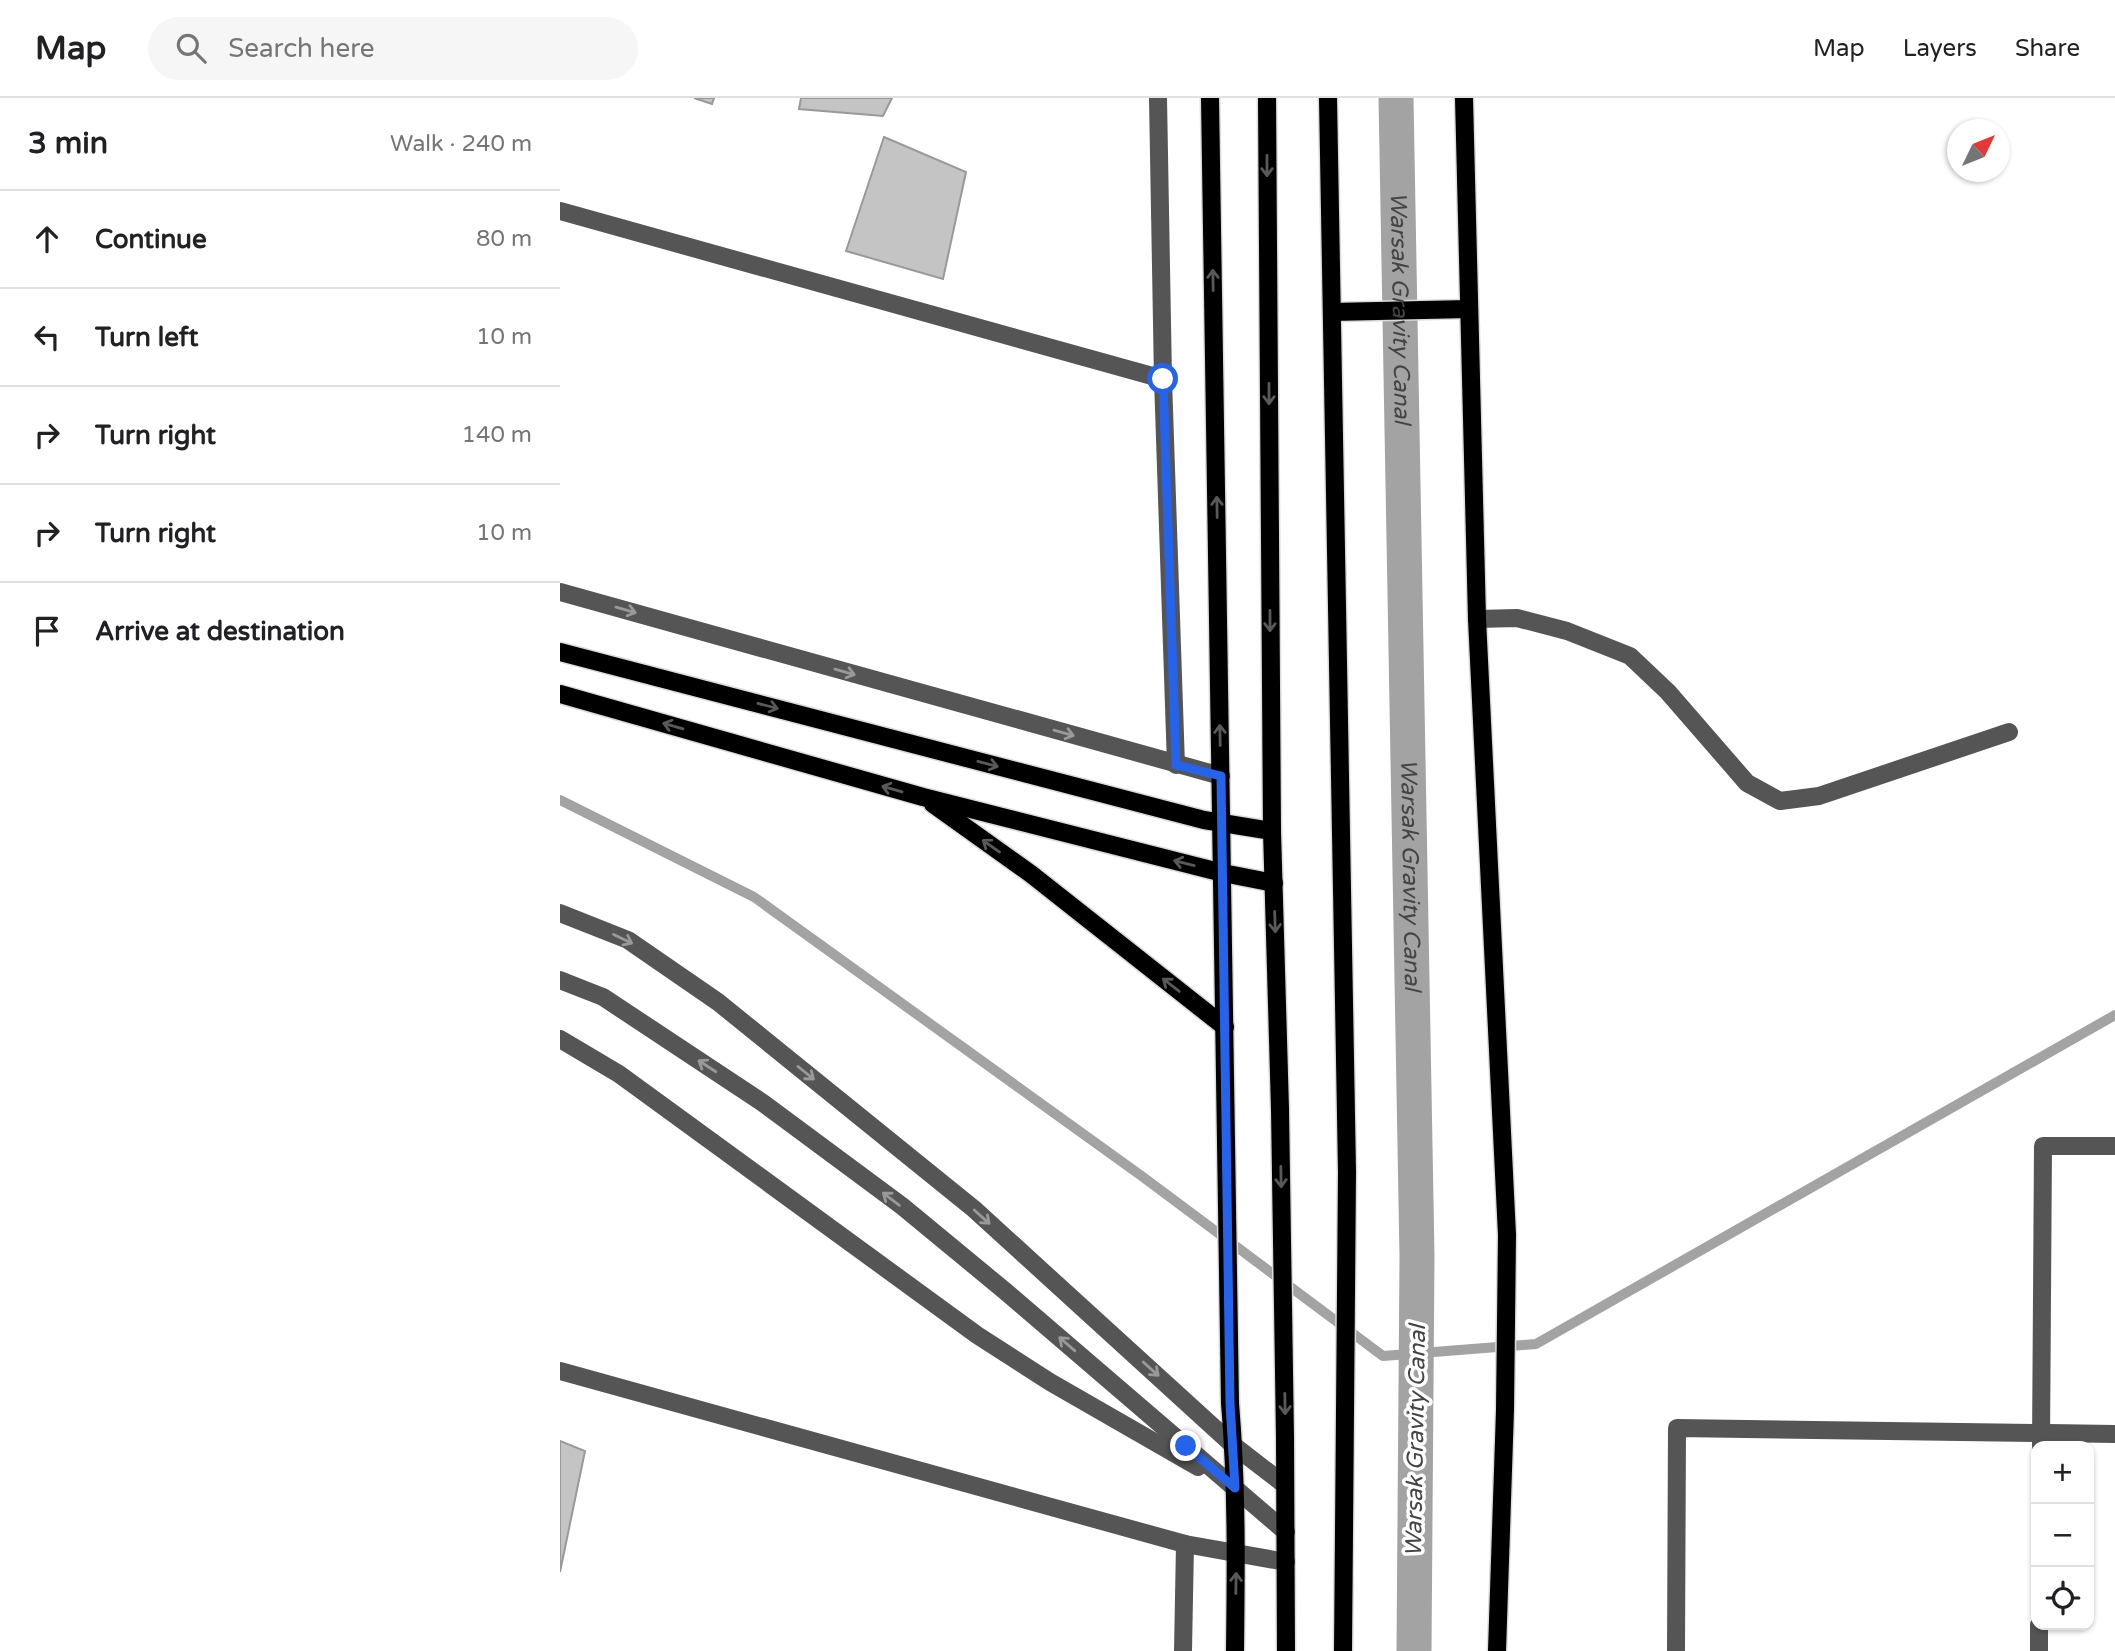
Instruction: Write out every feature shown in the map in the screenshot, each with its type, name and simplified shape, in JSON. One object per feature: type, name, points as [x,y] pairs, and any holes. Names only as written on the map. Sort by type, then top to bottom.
[{"type":"main road","points":[[1210,98],[1230,1403],[1235,1488],[1235,1651]]},
{"type":"main road","points":[[1267,98],[1272,831],[1280,1109],[1286,1651]]},
{"type":"main road","points":[[1328,98],[1347,1172],[1343,1651]]},
{"type":"main road","points":[[1464,98],[1477,619],[1507,1235],[1505,1410],[1497,1651]]},
{"type":"main road","points":[[1332,312],[1469,309]]},
{"type":"main road","points":[[560,652],[1222,824],[1272,831]]},
{"type":"main road","points":[[560,694],[923,797],[1223,873],[1274,883]]},
{"type":"main road","points":[[923,797],[1031,874],[1225,1027]]},
{"type":"street","points":[[1158,98],[1163,379],[1176,765]]},
{"type":"street","points":[[560,211],[1163,379]]},
{"type":"street","points":[[560,592],[1221,776]]},
{"type":"street","points":[[1477,619],[1517,618],[1567,631],[1630,656],[1668,692],[1746,783],[1780,801],[1819,796],[2009,732]]},
{"type":"street","points":[[560,913],[628,940],[718,1002],[974,1209],[1233,1445],[1285,1485]]},
{"type":"street","points":[[560,980],[603,997],[764,1103],[902,1206],[1286,1532]]},
{"type":"street","points":[[560,1039],[619,1074],[977,1335],[1050,1382],[1235,1488]]},
{"type":"street","points":[[2041,1440],[2043,1146],[2115,1146]]},
{"type":"street","points":[[560,1370],[1185,1544],[1286,1562]]},
{"type":"street","points":[[1676,1651],[1677,1428],[2041,1440],[2115,1434]]},
{"type":"street","points":[[1183,1651],[1185,1544]]},
{"type":"street","points":[[2039,1630],[2039,1651]]},
{"type":"building","points":[[694,98],[714,98],[712,104]]},
{"type":"building","points":[[801,98],[892,98],[883,116],[799,109]]},
{"type":"building","points":[[884,137],[966,172],[943,279],[846,251]]},
{"type":"building","points":[[560,1441],[585,1451],[560,1572]]},
{"type":"waterway","name":"Warsak Gravity Canal","points":[[1396,98],[1417,1256],[1414,1651]]},
{"type":"waterway","points":[[560,800],[754,897],[1143,1177],[1383,1356],[1536,1344],[2115,1015]]},
{"type":"route","points":[[1163,379],[1176,765],[1221,776],[1230,1403],[1235,1488],[1186,1446]]}]
